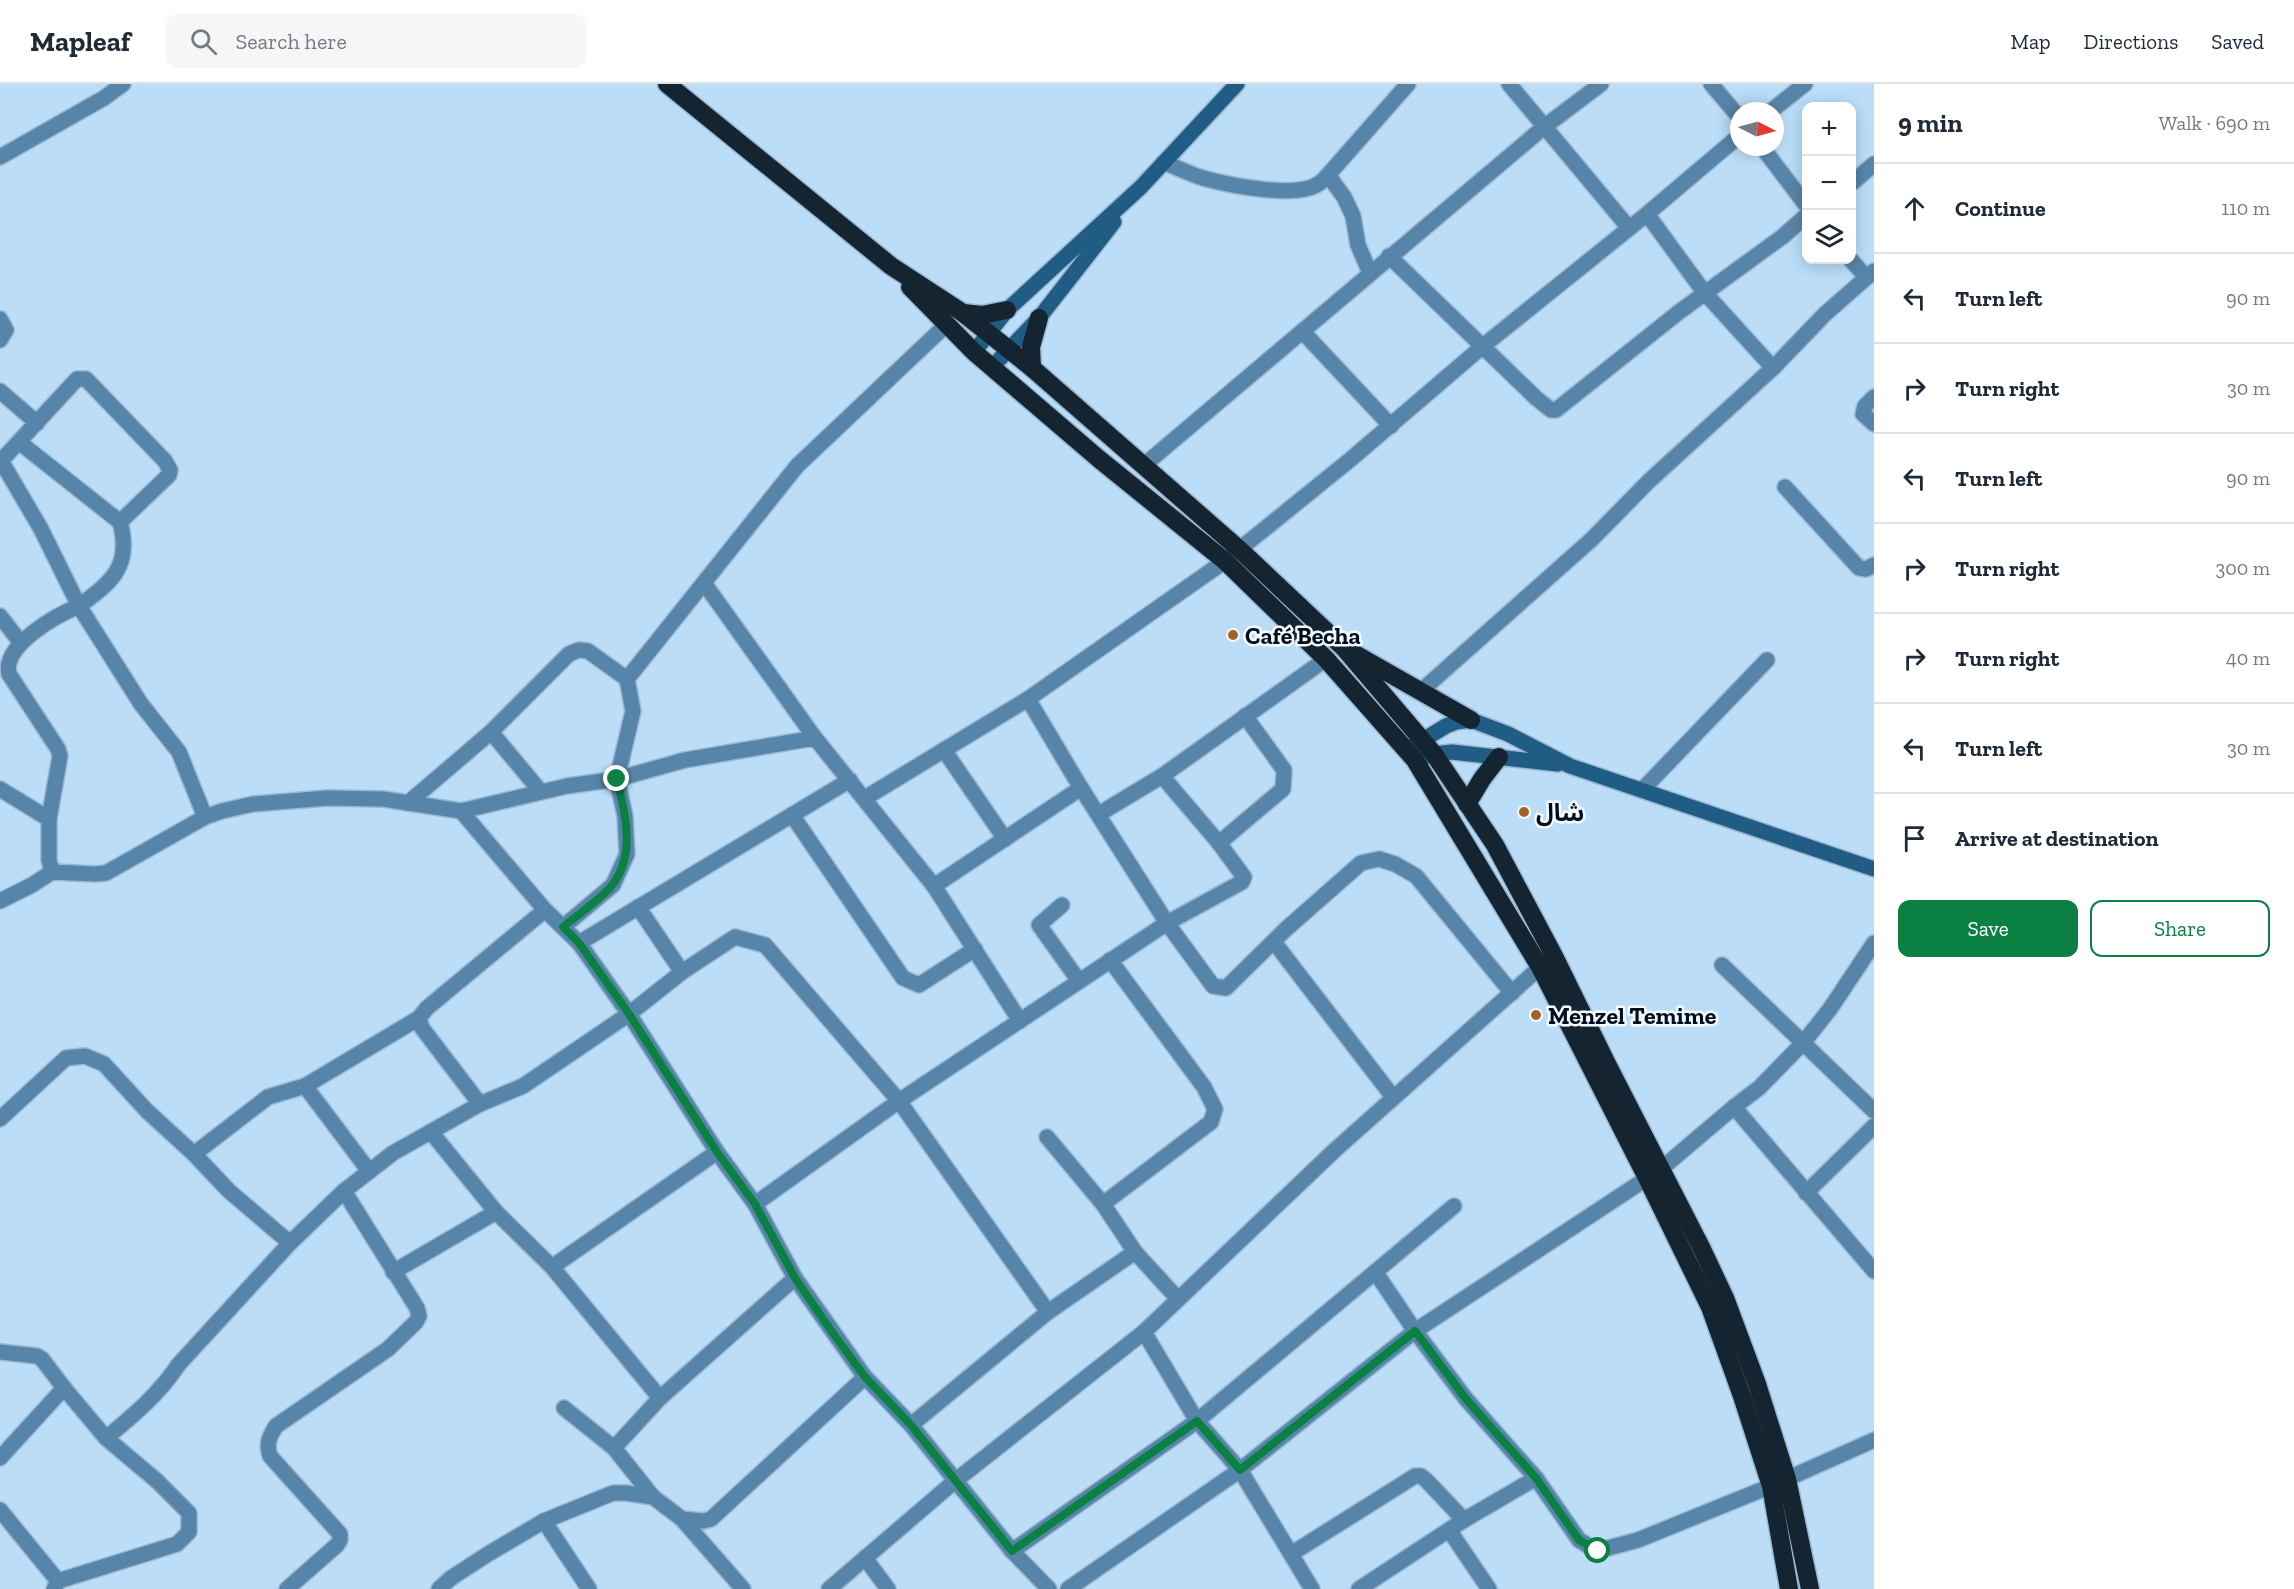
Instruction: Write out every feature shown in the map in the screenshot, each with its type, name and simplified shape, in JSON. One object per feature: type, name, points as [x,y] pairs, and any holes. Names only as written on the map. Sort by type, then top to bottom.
[{"type":"highway","points":[[667,84],[891,267],[963,313],[1032,368],[1240,550],[1344,648],[1423,739],[1496,845],[1547,961],[1654,1173],[1710,1307],[1779,1483],[1809,1589]]},
{"type":"highway","points":[[891,267],[975,352],[1099,459],[1225,561],[1326,659],[1411,755],[1547,961]]},
{"type":"highway","points":[[963,313],[982,315],[1007,310]]},
{"type":"highway","points":[[1032,368],[1031,347],[1039,318]]},
{"type":"highway","points":[[1344,648],[1470,720]]},
{"type":"highway","points":[[1467,804],[1499,757]]},
{"type":"highway","points":[[1779,1483],[1789,1589]]},
{"type":"street","points":[[0,157],[104,98],[123,84]]},
{"type":"street","points":[[993,366],[1039,318],[1141,187],[1237,84]]},
{"type":"street","points":[[1164,162],[1213,180],[1244,187],[1290,191],[1318,185],[1408,84]]},
{"type":"street","points":[[1509,84],[1629,228]]},
{"type":"street","points":[[1143,466],[1303,332],[1389,256],[1544,127],[1601,84]]},
{"type":"street","points":[[1712,84],[1730,106]]},
{"type":"street","points":[[1782,102],[1805,84]]},
{"type":"street","points":[[865,798],[1028,699],[1240,550],[1391,426],[1483,346],[1647,214],[1730,144]]},
{"type":"street","points":[[1769,156],[1802,200]]},
{"type":"street","points":[[1856,179],[1874,164]]},
{"type":"street","points":[[1328,175],[1353,216],[1358,246],[1370,273]]},
{"type":"street","points":[[975,352],[1007,310],[1141,187]]},
{"type":"street","points":[[1647,214],[1704,292],[1773,368]]},
{"type":"street","points":[[1389,256],[1536,398],[1551,410],[1556,410],[1704,292],[1782,237],[1802,220]]},
{"type":"street","points":[[1421,691],[1592,539],[1649,481],[1773,368],[1825,314],[1870,274],[1856,264]]},
{"type":"street","points":[[0,319],[6,330],[0,340]]},
{"type":"street","points":[[627,679],[797,466],[946,325]]},
{"type":"street","points":[[1303,332],[1391,426]]},
{"type":"street","points":[[120,522],[169,475],[170,470],[165,461],[86,379],[77,379],[1,460],[41,529],[79,606],[141,704],[179,752],[205,817]]},
{"type":"street","points":[[0,391],[37,423]]},
{"type":"street","points":[[1874,397],[1865,406],[1863,414],[1874,424]]},
{"type":"street","points":[[19,442],[120,522],[124,546],[123,560],[117,573],[102,590],[79,606],[59,614],[21,643],[9,662],[9,674],[55,742],[60,756],[50,819],[49,860],[52,872]]},
{"type":"street","points":[[1785,487],[1859,568],[1866,569],[1874,564]]},
{"type":"street","points":[[704,583],[815,738],[934,886],[1020,1021]]},
{"type":"street","points":[[0,616],[21,643]]},
{"type":"street","points":[[408,803],[491,732],[569,654],[579,650],[588,651],[627,679],[633,711],[617,779],[625,816],[627,854],[613,885],[563,927]]},
{"type":"street","points":[[1099,814],[1162,776],[1326,659]]},
{"type":"street","points":[[1643,789],[1767,660]]},
{"type":"street","points":[[1028,699],[1081,788],[1167,923],[1213,986],[1226,988],[1361,863],[1378,859],[1395,864],[1416,876],[1512,993]]},
{"type":"street","points":[[1219,843],[1283,789],[1284,770],[1245,716]]},
{"type":"street","points":[[1411,755],[1423,739],[1456,722],[1470,720],[1508,734],[1570,766],[1874,869]]},
{"type":"street","points":[[491,732],[541,792]]},
{"type":"street","points":[[0,901],[52,872],[106,873],[205,817],[222,810],[253,804],[327,798],[383,799],[460,811],[567,786],[617,779],[684,760],[815,738]]},
{"type":"street","points":[[944,750],[1005,839]]},
{"type":"street","points":[[1411,755],[1452,752],[1570,766]]},
{"type":"street","points":[[755,1204],[899,1101],[1110,960],[1167,923],[1242,882],[1244,877],[1242,872],[1162,776]]},
{"type":"street","points":[[579,943],[850,780]]},
{"type":"street","points":[[934,886],[1081,788]]},
{"type":"street","points":[[0,789],[50,819]]},
{"type":"street","points":[[460,811],[544,910],[579,943],[629,1014],[717,1152],[755,1204],[795,1278],[865,1377],[911,1425],[1012,1551],[1049,1589]]},
{"type":"street","points":[[792,815],[903,978],[919,985],[975,949]]},
{"type":"street","points":[[1062,905],[1039,925],[1079,981]]},
{"type":"street","points":[[638,907],[682,972]]},
{"type":"street","points":[[194,1154],[268,1097],[305,1086],[419,1018],[427,1008],[544,910]]},
{"type":"street","points":[[106,1438],[146,1406],[179,1364],[290,1243],[344,1191],[369,1171],[393,1154],[480,1104],[523,1086],[629,1014],[682,972],[735,937],[765,945],[899,1101],[1048,1312]]},
{"type":"street","points":[[1274,942],[1393,1097]]},
{"type":"street","points":[[1068,1589],[1240,1470],[1415,1331],[1654,1173],[1759,1088],[1803,1043],[1830,1009],[1874,943]]},
{"type":"street","points":[[1103,1204],[1211,1122],[1215,1109],[1204,1087],[1110,960]]},
{"type":"street","points":[[829,1589],[955,1481],[1144,1332],[1393,1097],[1547,961]]},
{"type":"street","points":[[1722,965],[1874,1111]]},
{"type":"street","points":[[419,1018],[422,1028],[480,1104]]},
{"type":"street","points":[[0,1119],[66,1059],[85,1056],[104,1064],[147,1111],[194,1154],[229,1191],[290,1243]]},
{"type":"street","points":[[305,1086],[369,1171]]},
{"type":"street","points":[[1734,1107],[1874,1271]]},
{"type":"street","points":[[1806,1193],[1874,1126]]},
{"type":"street","points":[[431,1132],[496,1212],[552,1267],[660,1398]]},
{"type":"street","points":[[1047,1137],[1103,1204],[1136,1252],[1178,1299]]},
{"type":"street","points":[[552,1267],[717,1152]]},
{"type":"street","points":[[287,1589],[340,1540],[339,1534],[270,1456],[267,1446],[270,1435],[276,1426],[388,1349],[416,1322],[419,1316],[417,1308],[344,1191]]},
{"type":"street","points":[[1012,1551],[1197,1421],[1454,1206]]},
{"type":"street","points":[[393,1272],[496,1212]]},
{"type":"street","points":[[911,1425],[1048,1312],[1136,1252]]},
{"type":"street","points":[[1376,1273],[1415,1331],[1466,1399],[1536,1478],[1579,1540],[1598,1551],[1638,1540],[1779,1483],[1874,1440]]},
{"type":"street","points":[[614,1448],[660,1398],[795,1278]]},
{"type":"street","points":[[1144,1332],[1197,1421],[1240,1470],[1312,1589]]},
{"type":"street","points":[[0,1352],[38,1356],[42,1359],[106,1438],[158,1481],[189,1513],[189,1532],[177,1544],[56,1585],[0,1510]]},
{"type":"street","points":[[682,1520],[711,1519],[865,1377]]},
{"type":"street","points":[[0,1458],[64,1388]]},
{"type":"street","points":[[564,1408],[614,1448],[653,1497],[682,1520],[743,1589]]},
{"type":"street","points":[[1291,1554],[1415,1476],[1421,1476],[1427,1481],[1464,1520]]},
{"type":"street","points":[[1359,1589],[1464,1520],[1536,1478]]},
{"type":"street","points":[[439,1589],[451,1578],[488,1554],[544,1521],[613,1493],[653,1497]]},
{"type":"street","points":[[544,1521],[589,1589]]},
{"type":"street","points":[[1449,1530],[1489,1589]]},
{"type":"street","points":[[865,1558],[888,1589]]},
{"type":"place","name":"Café Becha","points":[[1233,635]]},
{"type":"place","name":"شال","points":[[1524,812]]},
{"type":"place","name":"Menzel Temime","points":[[1536,1015]]},
{"type":"route","points":[[617,779],[625,816],[627,854],[613,885],[563,927],[579,943],[629,1014],[717,1152],[755,1204],[795,1278],[830,1329],[865,1377],[911,1425],[1012,1551],[1197,1421],[1240,1470],[1415,1331],[1466,1399],[1536,1478],[1579,1540],[1598,1551]]}]
